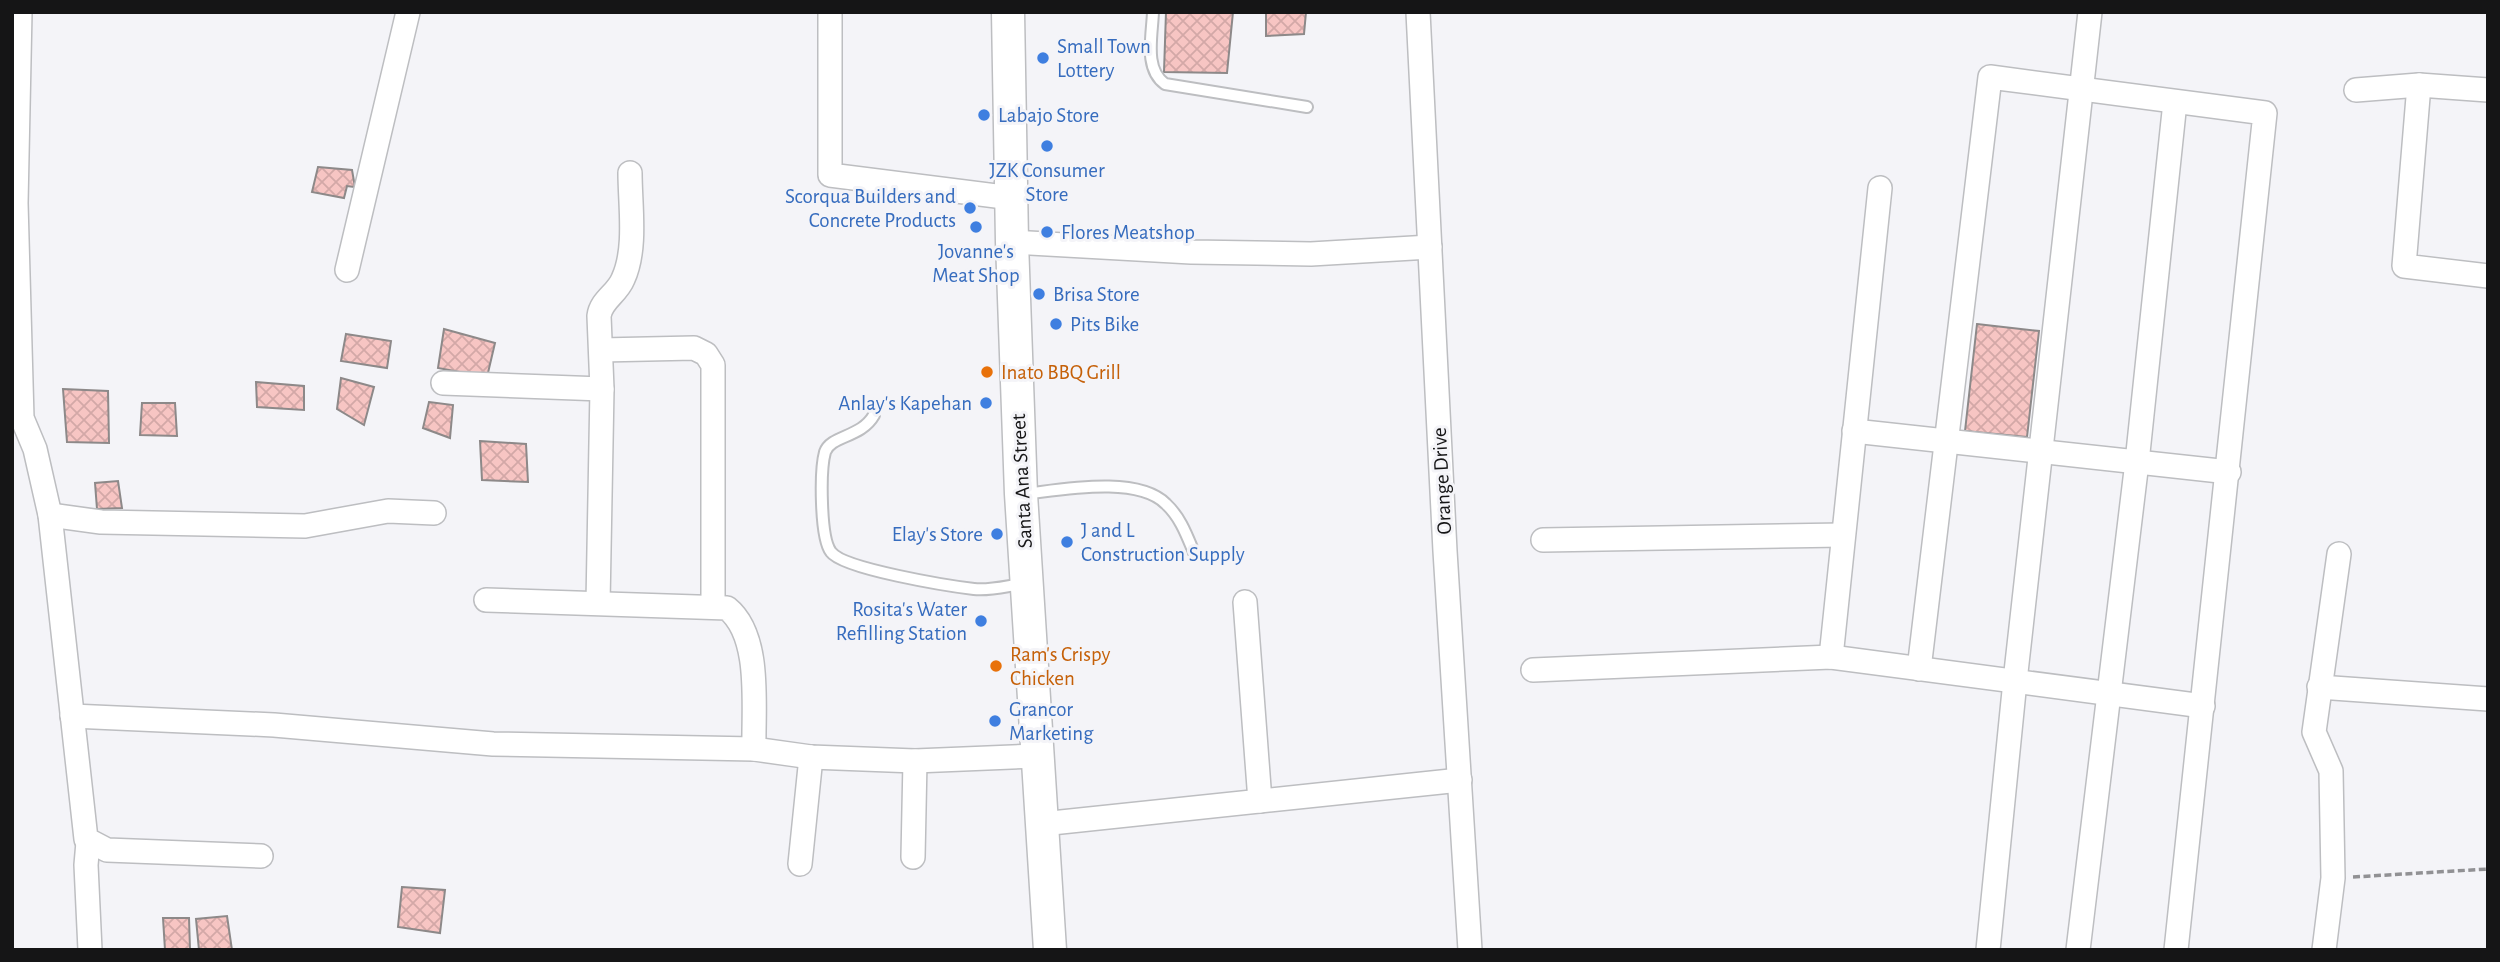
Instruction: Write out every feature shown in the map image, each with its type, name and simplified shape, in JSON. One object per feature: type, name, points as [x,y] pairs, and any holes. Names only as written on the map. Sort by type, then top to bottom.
[{"type":"main road","name":"Santa Ana Street","points":[[1008,12],[1012,242],[1021,494],[1050,950]]},
{"type":"street","points":[[20,12],[14,203],[22,418],[34,449],[50,515],[88,842],[86,865],[90,950]]},
{"type":"street","points":[[347,270],[408,12]]},
{"type":"street","points":[[830,12],[830,175],[1012,198]]},
{"type":"street","name":"Orange Drive","points":[[1418,12],[1470,950]]},
{"type":"street","points":[[1988,950],[2015,681],[2090,12]]},
{"type":"street","points":[[1919,669],[1990,77],[2265,113],[2229,472],[2176,950]]},
{"type":"street","points":[[2356,90],[2419,85],[2488,90]]},
{"type":"street","points":[[2419,85],[2404,266],[2488,276]]},
{"type":"street","points":[[2078,950],[2137,462],[2175,102]]},
{"type":"street","points":[[598,603],[602,389],[600,308],[624,279],[628,260],[631,173]]},
{"type":"street","points":[[1831,657],[1880,188]]},
{"type":"street","points":[[1012,242],[1191,252],[1311,254],[1430,247]]},
{"type":"street","points":[[601,350],[694,348],[706,354],[713,365],[713,606]]},
{"type":"street","points":[[443,383],[602,389]]},
{"type":"street","points":[[1854,431],[2229,472]]},
{"type":"street","points":[[50,515],[102,522],[305,526],[388,511],[434,513]]},
{"type":"street","points":[[1543,541],[1843,535]]},
{"type":"street","points":[[2324,950],[2333,878],[2331,771],[2314,732],[2339,554]]},
{"type":"street","points":[[486,600],[727,608],[738,617],[750,642],[754,749]]},
{"type":"street","points":[[1245,602],[1260,801]]},
{"type":"street","points":[[1533,670],[1831,657],[2203,706]]},
{"type":"street","points":[[2319,687],[2380,694],[2488,699]]},
{"type":"street","points":[[72,716],[274,725],[493,744],[754,749],[811,757],[915,761],[1037,756]]},
{"type":"street","points":[[800,864],[811,757]]},
{"type":"street","points":[[912,857],[915,761]]},
{"type":"street","points":[[1042,824],[1460,780]]},
{"type":"street","points":[[88,842],[107,850],[261,856]]},
{"type":"lane","points":[[1153,12],[1152,66],[1155,77],[1165,85],[1307,107]]},
{"type":"lane","points":[[874,415],[867,427],[833,441],[826,450],[823,472],[825,540],[832,554],[843,562],[886,573],[977,590],[1028,583]]},
{"type":"lane","points":[[1021,494],[1086,487],[1142,492],[1164,501],[1180,519],[1195,555]]},
{"type":"path","points":[[2333,878],[2488,869]]},
{"type":"building","points":[[1166,12],[1233,12],[1227,73],[1164,72]]},
{"type":"building","points":[[1266,12],[1306,12],[1304,34],[1266,36]]},
{"type":"building","points":[[318,167],[352,170],[355,187],[347,186],[344,198],[312,192]]},
{"type":"building","points":[[1977,324],[2039,331],[2027,437],[1965,431]]},
{"type":"building","points":[[444,329],[495,343],[487,377],[438,368]]},
{"type":"building","points":[[346,334],[391,341],[387,368],[341,361]]},
{"type":"building","points":[[341,378],[374,387],[364,425],[337,409]]},
{"type":"building","points":[[256,382],[304,386],[304,410],[257,407]]},
{"type":"building","points":[[63,389],[108,391],[109,443],[67,442]]},
{"type":"building","points":[[429,402],[453,405],[450,438],[423,428]]},
{"type":"building","points":[[142,403],[175,403],[177,436],[140,435]]},
{"type":"building","points":[[480,441],[526,444],[528,482],[482,480]]},
{"type":"building","points":[[118,481],[122,508],[97,509],[95,483]]},
{"type":"building","points":[[402,887],[445,890],[440,933],[398,927]]},
{"type":"building","points":[[227,916],[232,950],[199,950],[196,919]]},
{"type":"building","points":[[163,918],[189,918],[190,950],[165,950]]},
{"type":"place","name":"Small Town Lottery","points":[[1043,58]]},
{"type":"place","name":"Labajo Store","points":[[984,115]]},
{"type":"place","name":"JZK Consumer Store","points":[[1047,146]]},
{"type":"place","name":"Scorqua Builders and Concrete Products","points":[[970,208]]},
{"type":"place","name":"Jovanne's Meat Shop","points":[[976,227]]},
{"type":"place","name":"Flores Meatshop","points":[[1047,232]]},
{"type":"place","name":"Brisa Store","points":[[1039,294]]},
{"type":"place","name":"Pits Bike","points":[[1056,324]]},
{"type":"place","name":"Inato BBQ Grill","points":[[987,372]]},
{"type":"place","name":"Anlay's Kapehan","points":[[986,403]]},
{"type":"place","name":"Elay's Store","points":[[997,534]]},
{"type":"place","name":"J and L Construction Supply","points":[[1067,542]]},
{"type":"place","name":"Rosita's Water Refilling Station","points":[[981,621]]},
{"type":"place","name":"Ram's Crispy Chicken","points":[[996,666]]},
{"type":"place","name":"Grancor Marketing","points":[[995,721]]}]
